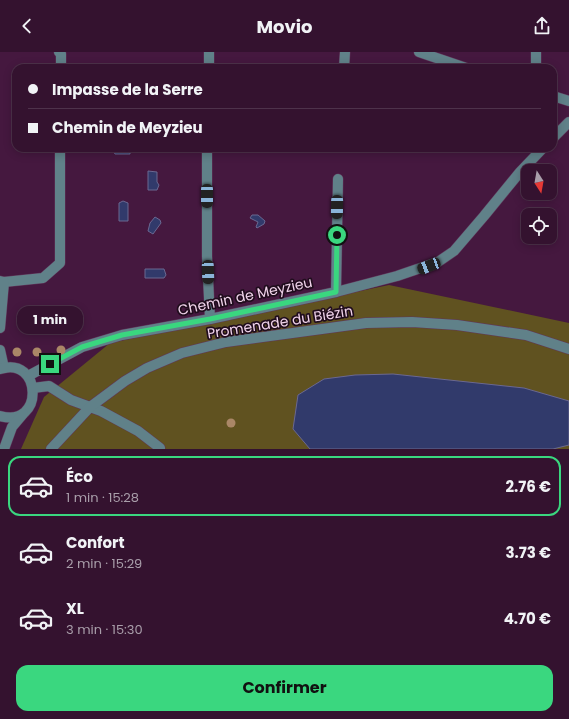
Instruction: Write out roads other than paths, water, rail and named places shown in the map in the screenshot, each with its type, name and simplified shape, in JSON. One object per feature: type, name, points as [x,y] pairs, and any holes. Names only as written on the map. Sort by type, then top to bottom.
[{"type":"street","points":[[59,52],[61,54],[60,64]]},
{"type":"street","points":[[209,52],[209,64]]},
{"type":"street","points":[[344,64],[345,52]]},
{"type":"street","points":[[419,52],[454,64]]},
{"type":"street","points":[[448,62],[452,52]]},
{"type":"street","points":[[536,52],[536,64]]},
{"type":"street","points":[[557,97],[569,101]]},
{"type":"street","points":[[557,134],[569,122]]},
{"type":"street","points":[[0,328],[2,282],[43,278],[60,264],[60,152]]},
{"type":"street","points":[[208,152],[207,256],[210,319]]},
{"type":"street","name":"Chemin de Meyzieu","points":[[28,376],[82,347],[122,335],[210,319],[336,292],[396,276],[438,262],[454,251],[520,172],[539,152]]},
{"type":"street","points":[[336,292],[338,179]]},
{"type":"street","name":"Promenade du Biézin","points":[[51,449],[90,407],[125,381],[147,368],[182,353],[226,342],[366,323],[412,322],[457,325],[526,335],[569,349]]},
{"type":"street","points":[[0,350],[2,368],[13,368],[21,371],[28,376],[34,388],[34,396],[31,404],[12,427],[4,449]]},
{"type":"street","points":[[34,388],[49,386],[71,400],[101,411],[138,431],[160,448]]},
{"type":"street","points":[[0,416],[7,418],[17,416],[26,410]]},
{"type":"water","points":[[114,152],[130,152],[130,154],[115,154]]},
{"type":"water","points":[[148,171],[157,172],[157,182],[159,185],[157,190],[148,190]]},
{"type":"water","points":[[123,201],[128,203],[128,221],[119,221],[119,203]]},
{"type":"water","points":[[252,215],[258,215],[265,221],[264,224],[257,228],[258,222],[250,218]]},
{"type":"water","points":[[155,217],[160,220],[161,223],[153,234],[148,231],[150,223]]},
{"type":"water","points":[[145,269],[164,269],[166,275],[164,278],[145,278]]},
{"type":"water","points":[[393,374],[524,388],[569,401],[569,445],[553,449],[310,449],[293,429],[298,395],[324,379],[355,375]]}]
